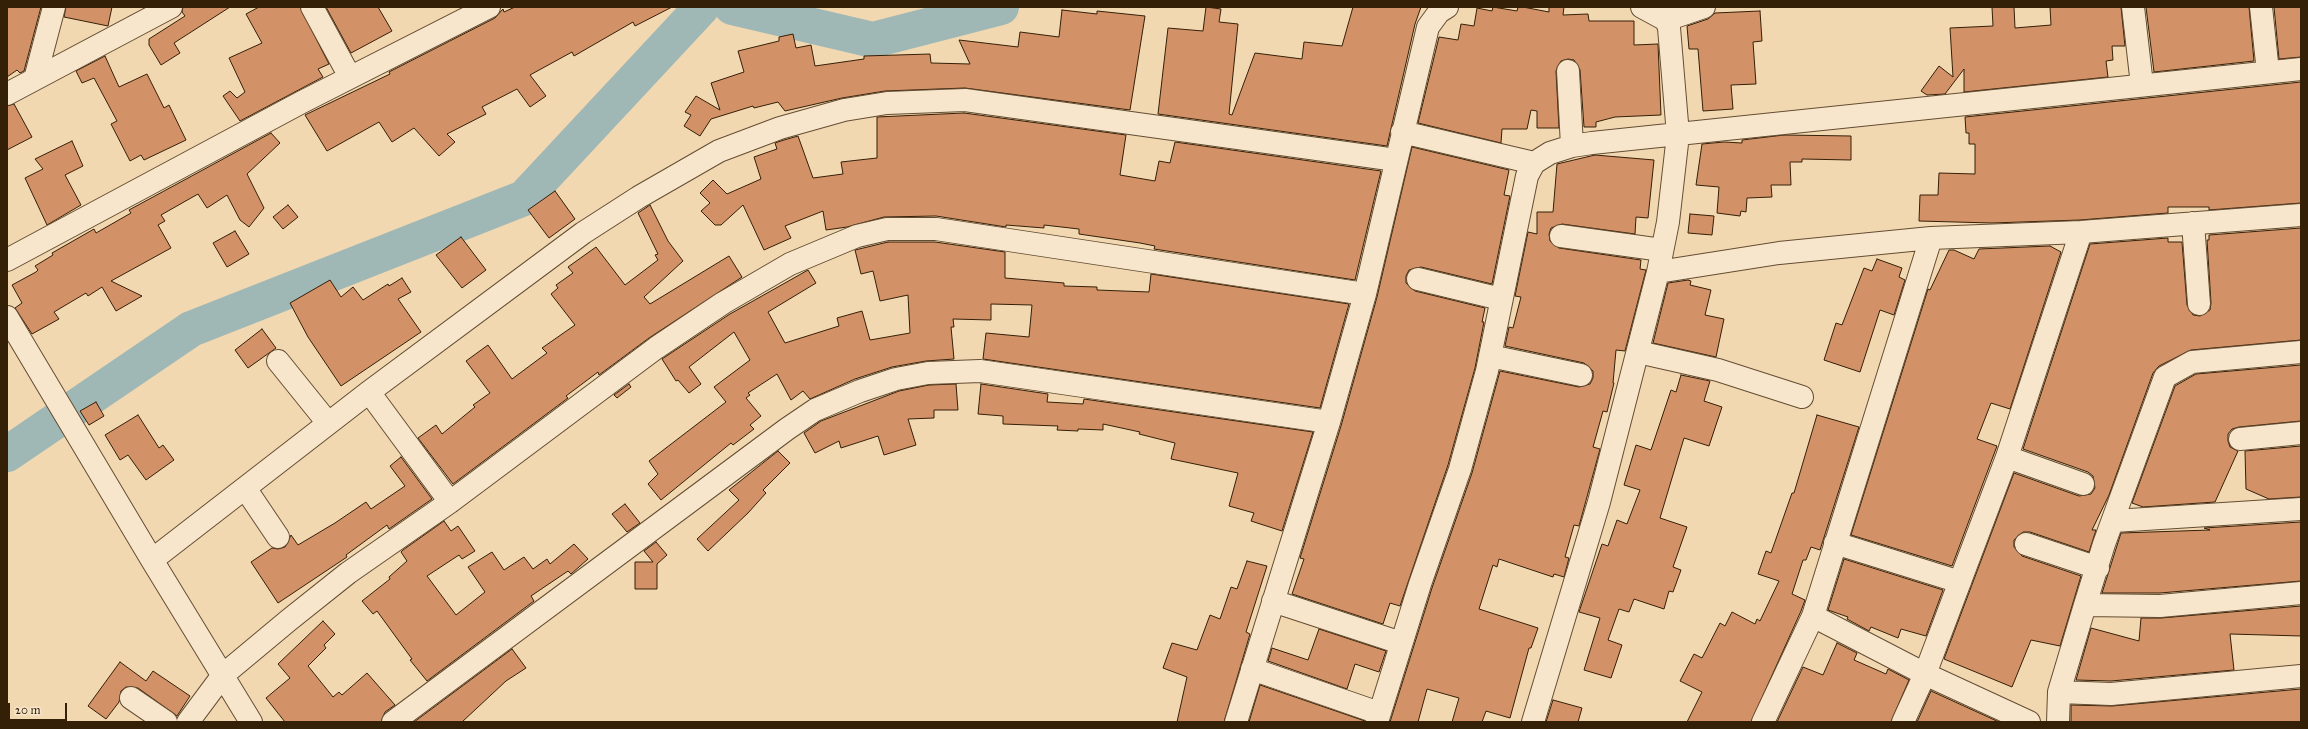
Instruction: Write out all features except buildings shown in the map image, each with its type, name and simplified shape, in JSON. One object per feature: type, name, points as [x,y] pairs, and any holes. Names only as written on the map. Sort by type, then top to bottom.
[{"type":"street","points":[[35,79],[54,7]]},
{"type":"street","points":[[7,94],[171,7]]},
{"type":"street","points":[[312,7],[350,77]]},
{"type":"street","points":[[7,260],[350,77],[489,7]]},
{"type":"street","points":[[1236,722],[1329,422],[1364,294],[1428,27],[1439,12],[1447,7]]},
{"type":"street","points":[[1533,722],[1599,502],[1658,272],[1662,250],[1678,135],[1669,28],[1666,20],[1642,7]]},
{"type":"street","points":[[1666,20],[1704,7]]},
{"type":"street","points":[[2133,7],[2142,85]]},
{"type":"street","points":[[2261,7],[2268,72]]},
{"type":"street","points":[[1252,670],[1378,718],[1401,643],[1460,469],[1490,356],[1527,176],[1534,163],[1550,153],[1572,146],[2301,69]]},
{"type":"street","points":[[1568,71],[1572,146]]},
{"type":"street","points":[[152,560],[369,392],[583,232],[639,196],[719,151],[780,128],[844,110],[887,102],[966,100],[1396,160]]},
{"type":"street","points":[[1402,132],[1534,163]]},
{"type":"street","points":[[1658,272],[1801,250],[1931,238],[2081,232],[2301,215]]},
{"type":"street","points":[[2193,223],[2199,304]]},
{"type":"street","points":[[188,722],[223,675],[348,573],[450,502],[656,348],[723,303],[796,262],[857,236],[887,229],[936,229],[1364,294]]},
{"type":"street","points":[[1903,722],[1925,674],[2007,457],[2081,232]]},
{"type":"street","points":[[1561,236],[1662,250]]},
{"type":"street","points":[[1763,722],[1813,616],[1931,238]]},
{"type":"street","points":[[1418,279],[1501,299]]},
{"type":"street","points":[[7,317],[251,722]]},
{"type":"street","points":[[1638,352],[1718,370],[1802,397]]},
{"type":"street","points":[[2058,722],[2059,692],[2085,605],[2098,568],[2104,544],[2114,521],[2165,377],[2192,362],[2301,352]]},
{"type":"street","points":[[1490,356],[1581,375]]},
{"type":"street","points":[[278,361],[328,424]]},
{"type":"street","points":[[393,722],[798,421],[815,410],[860,391],[896,379],[928,373],[980,371],[1329,422]]},
{"type":"street","points":[[369,392],[450,502]]},
{"type":"street","points":[[2240,439],[2301,433]]},
{"type":"street","points":[[2007,457],[2083,484]]},
{"type":"street","points":[[245,488],[278,537]]},
{"type":"street","points":[[2114,521],[2301,509]]},
{"type":"street","points":[[1835,543],[1960,582]]},
{"type":"street","points":[[2026,544],[2098,568]]},
{"type":"street","points":[[2085,605],[2160,606],[2301,593]]},
{"type":"street","points":[[1273,601],[1401,643]]},
{"type":"street","points":[[1813,616],[1925,674],[2029,722]]},
{"type":"street","points":[[2059,692],[2111,694],[2301,676]]},
{"type":"street","points":[[131,698],[166,722]]},
{"type":"waterway","points":[[7,454],[191,329],[524,198],[702,7]]},
{"type":"waterway","points":[[732,7],[873,40],[1001,7]]}]
